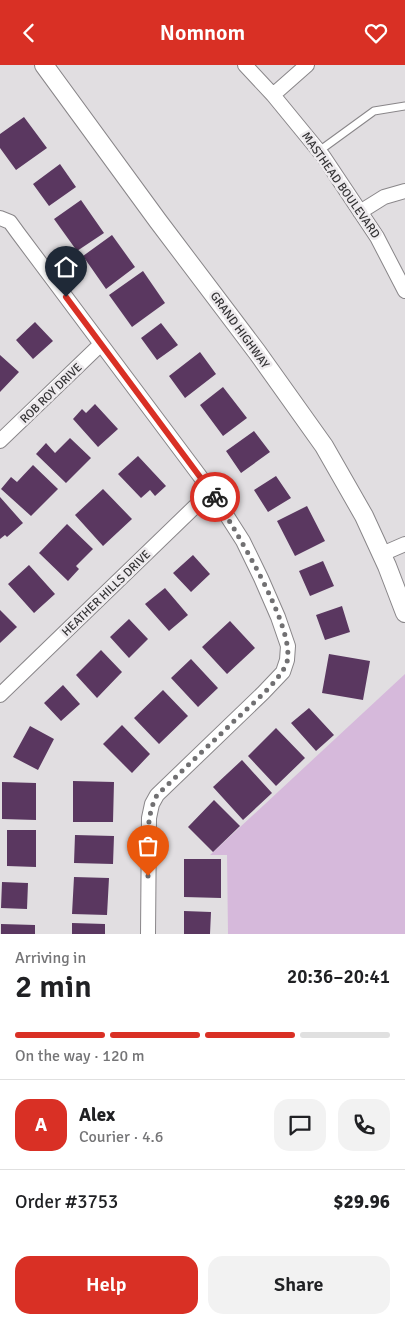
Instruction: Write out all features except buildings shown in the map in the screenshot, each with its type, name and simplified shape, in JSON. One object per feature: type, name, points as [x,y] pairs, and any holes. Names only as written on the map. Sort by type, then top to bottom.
[{"type":"street","name":"GRAND HIGHWAY","points":[[44,65],[257,352],[324,446],[364,516],[382,554],[405,613]]},
{"type":"street","name":"MASTHEAD BOULEVARD","points":[[245,65],[273,95],[319,151],[377,237],[404,287]]},
{"type":"street","points":[[273,95],[307,65]]},
{"type":"street","points":[[360,211],[384,197],[405,191]]},
{"type":"street","points":[[0,218],[10,222],[211,491],[242,541],[261,578],[288,646],[287,661],[283,672],[157,795],[152,804],[149,818],[148,934]]},
{"type":"street","name":"ROB ROY DRIVE","points":[[0,441],[101,344]]},
{"type":"street","name":"HEATHER HILLS DRIVE","points":[[0,695],[211,491]]},
{"type":"street","points":[[382,554],[405,544]]},
{"type":"lane","points":[[319,151],[374,111],[405,106]]},
{"type":"shaded area","points":[[405,674],[405,934],[228,934],[227,855],[210,855]]},
{"type":"way so far","points":[[148,876],[149,818],[152,804],[157,795],[263,693],[283,672],[287,661],[288,646],[261,578],[242,541],[215,497]]},
{"type":"route","points":[[66,297],[215,497]]}]
